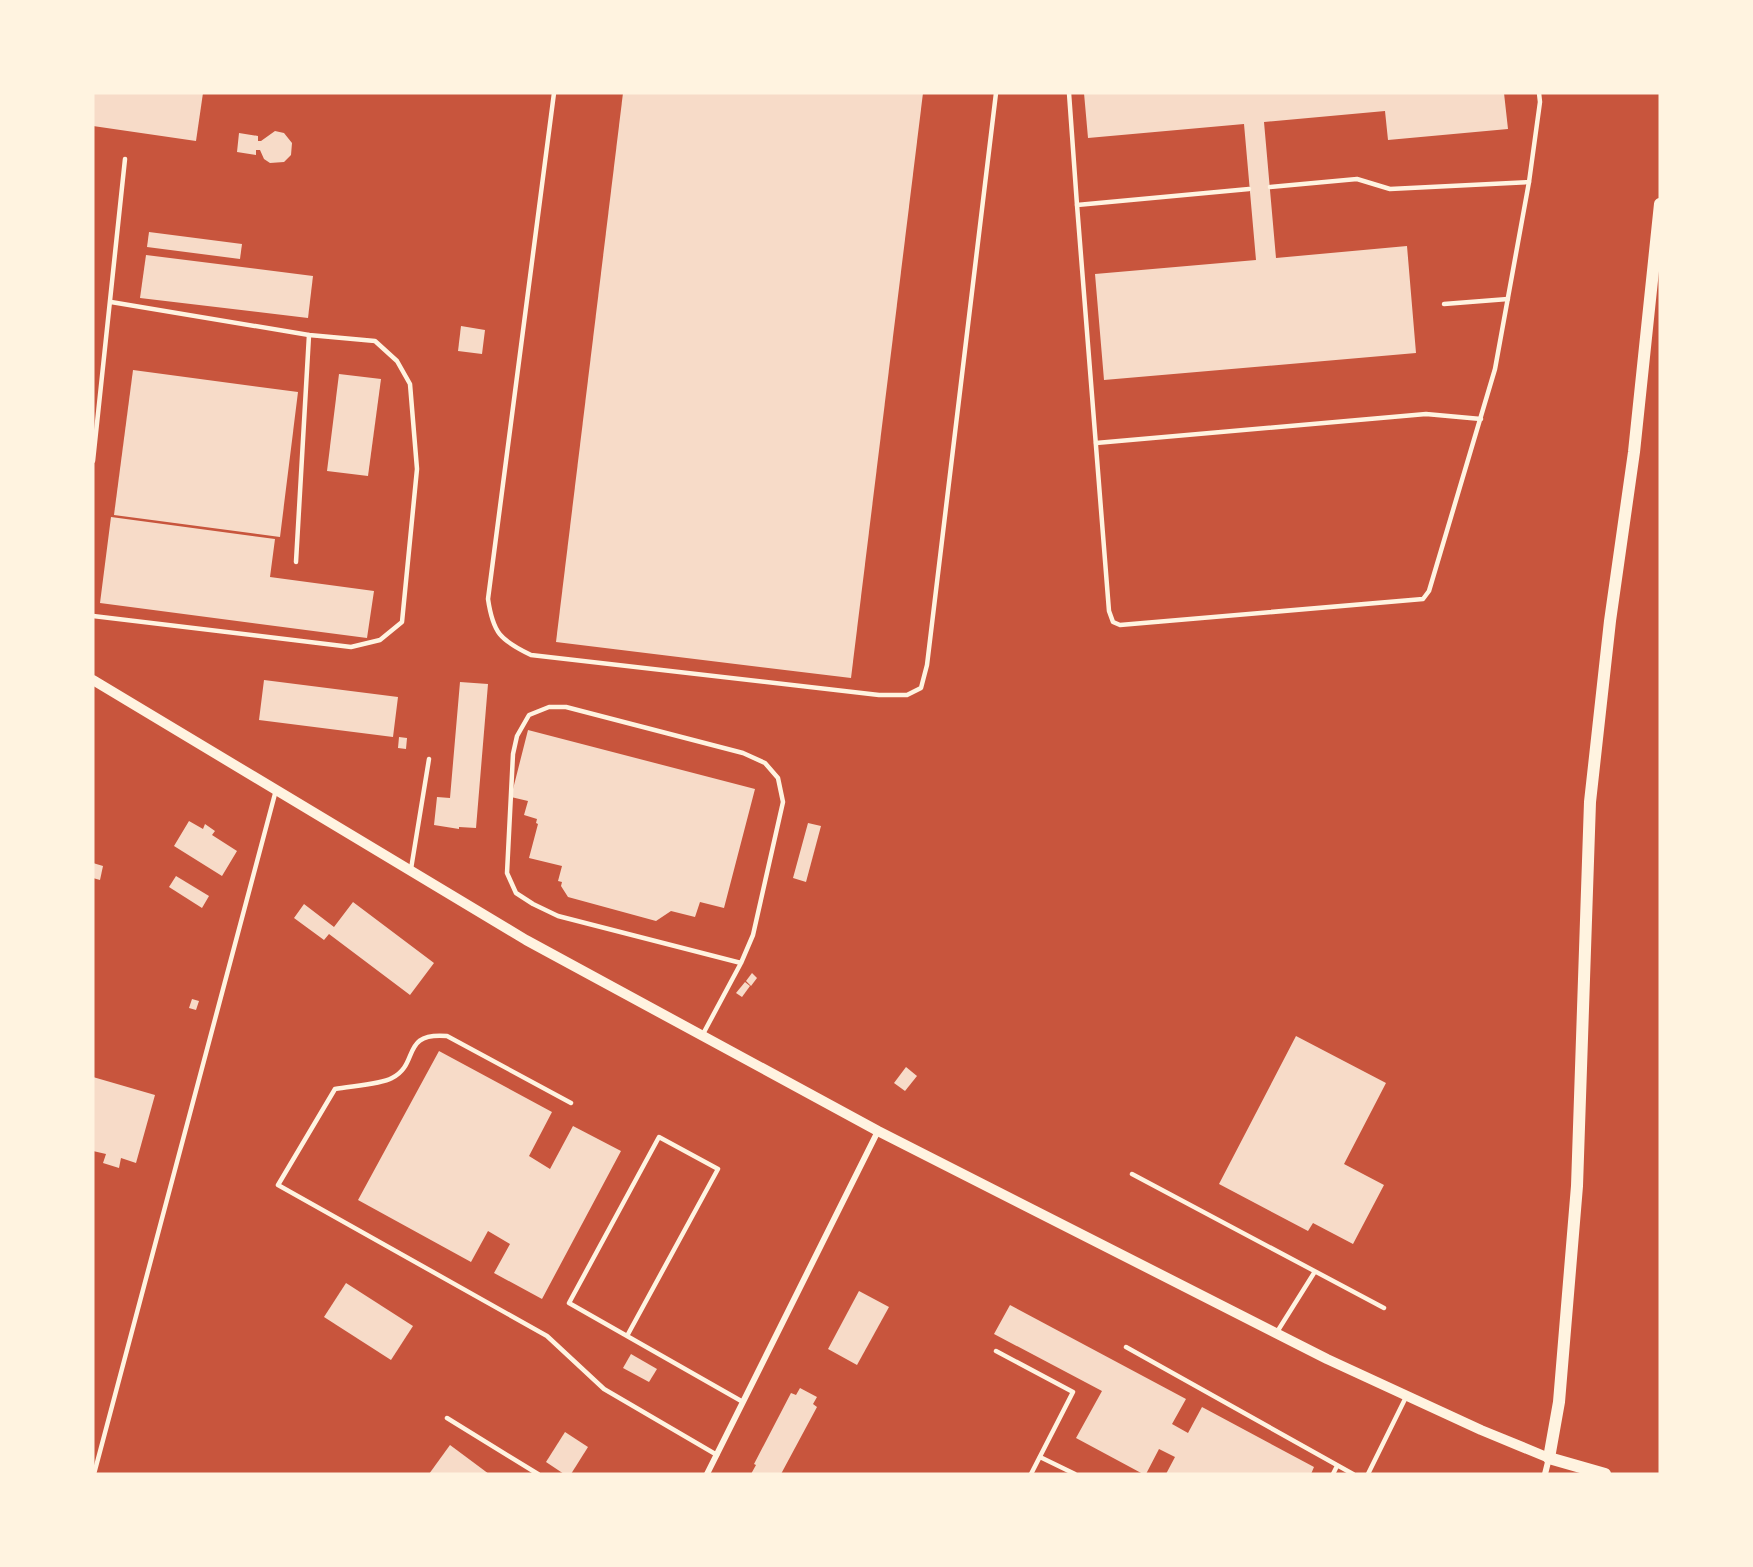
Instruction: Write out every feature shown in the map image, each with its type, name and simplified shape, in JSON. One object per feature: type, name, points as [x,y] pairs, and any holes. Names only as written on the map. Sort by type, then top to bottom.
[{"type":"main road","points":[[1605,1474],[1549,1458],[1559,1402],[1577,1186],[1590,802],[1610,621],[1634,452],[1660,204]]},
{"type":"street","points":[[93,680],[526,940],[878,1131],[1277,1332],[1481,1430],[1549,1458],[1545,1474]]},
{"type":"street","points":[[707,1474],[878,1131]]},
{"type":"lane","points":[[554,93],[488,599],[491,625],[507,643],[531,655],[867,693],[907,695],[921,688],[927,665],[996,93]]},
{"type":"lane","points":[[1069,93],[1109,611],[1113,622],[1120,625],[1423,599],[1429,591],[1496,369],[1529,182],[1540,102],[1539,93]]},
{"type":"lane","points":[[93,461],[125,159]]},
{"type":"lane","points":[[1270,187],[1358,179],[1390,189],[1529,182]]},
{"type":"lane","points":[[1077,205],[1249,189]]},
{"type":"lane","points":[[1444,304],[1508,298]]},
{"type":"lane","points":[[93,616],[351,646],[380,640],[402,622],[417,469],[410,384],[397,361],[375,341],[309,335],[111,302]]},
{"type":"lane","points":[[296,562],[309,335]]},
{"type":"lane","points":[[1096,443],[1426,414],[1480,419]]},
{"type":"lane","points":[[703,1035],[741,963],[753,935],[783,802],[778,778],[765,763],[743,753],[566,707],[549,707],[529,715],[522,724],[513,754],[507,873],[516,892],[533,904],[558,916],[741,963]]},
{"type":"lane","points":[[410,872],[429,759]]},
{"type":"lane","points":[[94,1474],[276,790]]},
{"type":"lane","points":[[572,1103],[447,1036],[429,1035],[417,1042],[401,1070],[392,1078],[335,1089],[278,1185],[547,1336],[604,1389],[717,1455]]},
{"type":"lane","points":[[627,1336],[718,1169],[659,1137],[569,1303],[627,1336],[743,1402]]},
{"type":"lane","points":[[1132,1174],[1314,1273],[1384,1308]]},
{"type":"lane","points":[[1277,1332],[1314,1273]]},
{"type":"lane","points":[[1126,1347],[1353,1474]]},
{"type":"lane","points":[[996,1351],[1073,1392],[1031,1474]]},
{"type":"lane","points":[[1368,1474],[1407,1395]]},
{"type":"lane","points":[[447,1418],[538,1474]]},
{"type":"lane","points":[[1040,1457],[1075,1474]]},
{"type":"lane","points":[[1333,1474],[1337,1466]]},
{"type":"building","points":[[93,93],[203,93],[196,141],[93,126]]},
{"type":"building","points":[[623,93],[923,93],[851,678],[556,642]]},
{"type":"building","points":[[1084,93],[1504,93],[1508,129],[1388,140],[1385,111],[1264,122],[1276,258],[1407,246],[1416,353],[1104,380],[1095,274],[1256,260],[1244,124],[1088,138]]},
{"type":"building","points":[[275,131],[284,133],[292,143],[291,155],[284,162],[270,163],[264,159],[260,150],[256,150],[256,155],[237,152],[239,133],[258,136],[258,141],[261,141]]},
{"type":"building","points":[[149,232],[242,244],[240,259],[147,247]]},
{"type":"building","points":[[146,255],[313,276],[308,318],[140,298]]},
{"type":"building","points":[[461,326],[485,330],[482,354],[458,351]]},
{"type":"building","points":[[133,370],[298,392],[280,537],[114,515]]},
{"type":"building","points":[[339,374],[381,379],[368,476],[327,471]]},
{"type":"building","points":[[111,517],[275,539],[270,577],[374,591],[367,638],[100,603]]},
{"type":"building","points":[[264,680],[398,697],[393,737],[259,720]]},
{"type":"building","points":[[460,682],[488,684],[476,828],[459,827],[459,829],[434,825],[437,797],[450,798]]},
{"type":"building","points":[[528,730],[755,789],[724,908],[700,902],[695,917],[671,911],[656,921],[568,897],[561,886],[562,882],[558,881],[562,866],[529,858],[538,824],[537,819],[524,815],[528,801],[511,797]]},
{"type":"building","points":[[399,737],[407,738],[406,749],[398,748]]},
{"type":"building","points":[[189,821],[203,829],[205,824],[215,831],[212,835],[237,851],[222,876],[174,846]]},
{"type":"building","points":[[808,823],[821,826],[806,882],[793,878]]},
{"type":"building","points":[[93,863],[103,866],[100,880],[93,878]]},
{"type":"building","points":[[176,876],[209,896],[202,908],[169,887]]},
{"type":"building","points":[[353,902],[434,963],[410,995],[329,934],[324,940],[294,918],[304,904],[334,927]]},
{"type":"building","points":[[752,973],[757,978],[751,986],[746,981]]},
{"type":"building","points":[[745,982],[750,986],[742,997],[736,993]]},
{"type":"building","points":[[192,999],[199,1001],[196,1010],[189,1008]]},
{"type":"building","points":[[1296,1036],[1386,1083],[1344,1164],[1384,1185],[1353,1244],[1313,1223],[1308,1231],[1219,1184]]},
{"type":"building","points":[[439,1051],[552,1112],[529,1156],[550,1169],[573,1126],[621,1151],[542,1299],[494,1273],[510,1244],[488,1231],[471,1262],[358,1200]]},
{"type":"building","points":[[906,1067],[917,1076],[905,1091],[894,1083]]},
{"type":"building","points":[[93,1077],[155,1095],[136,1163],[121,1158],[119,1168],[103,1163],[106,1154],[93,1151]]},
{"type":"building","points":[[346,1283],[413,1326],[391,1360],[324,1317]]},
{"type":"building","points":[[859,1291],[889,1307],[857,1365],[828,1349]]},
{"type":"building","points":[[1010,1305],[1186,1399],[1172,1424],[1188,1433],[1202,1407],[1314,1467],[1311,1474],[1166,1474],[1175,1457],[1159,1449],[1146,1474],[1143,1474],[1076,1438],[1102,1391],[994,1334]]},
{"type":"building","points":[[631,1354],[657,1369],[649,1382],[623,1368]]},
{"type":"building","points":[[800,1388],[817,1397],[813,1404],[817,1407],[781,1474],[751,1474],[791,1393],[796,1395]]},
{"type":"building","points":[[565,1432],[588,1447],[571,1474],[564,1474],[546,1462]]},
{"type":"building","points":[[450,1445],[489,1474],[429,1474]]}]
